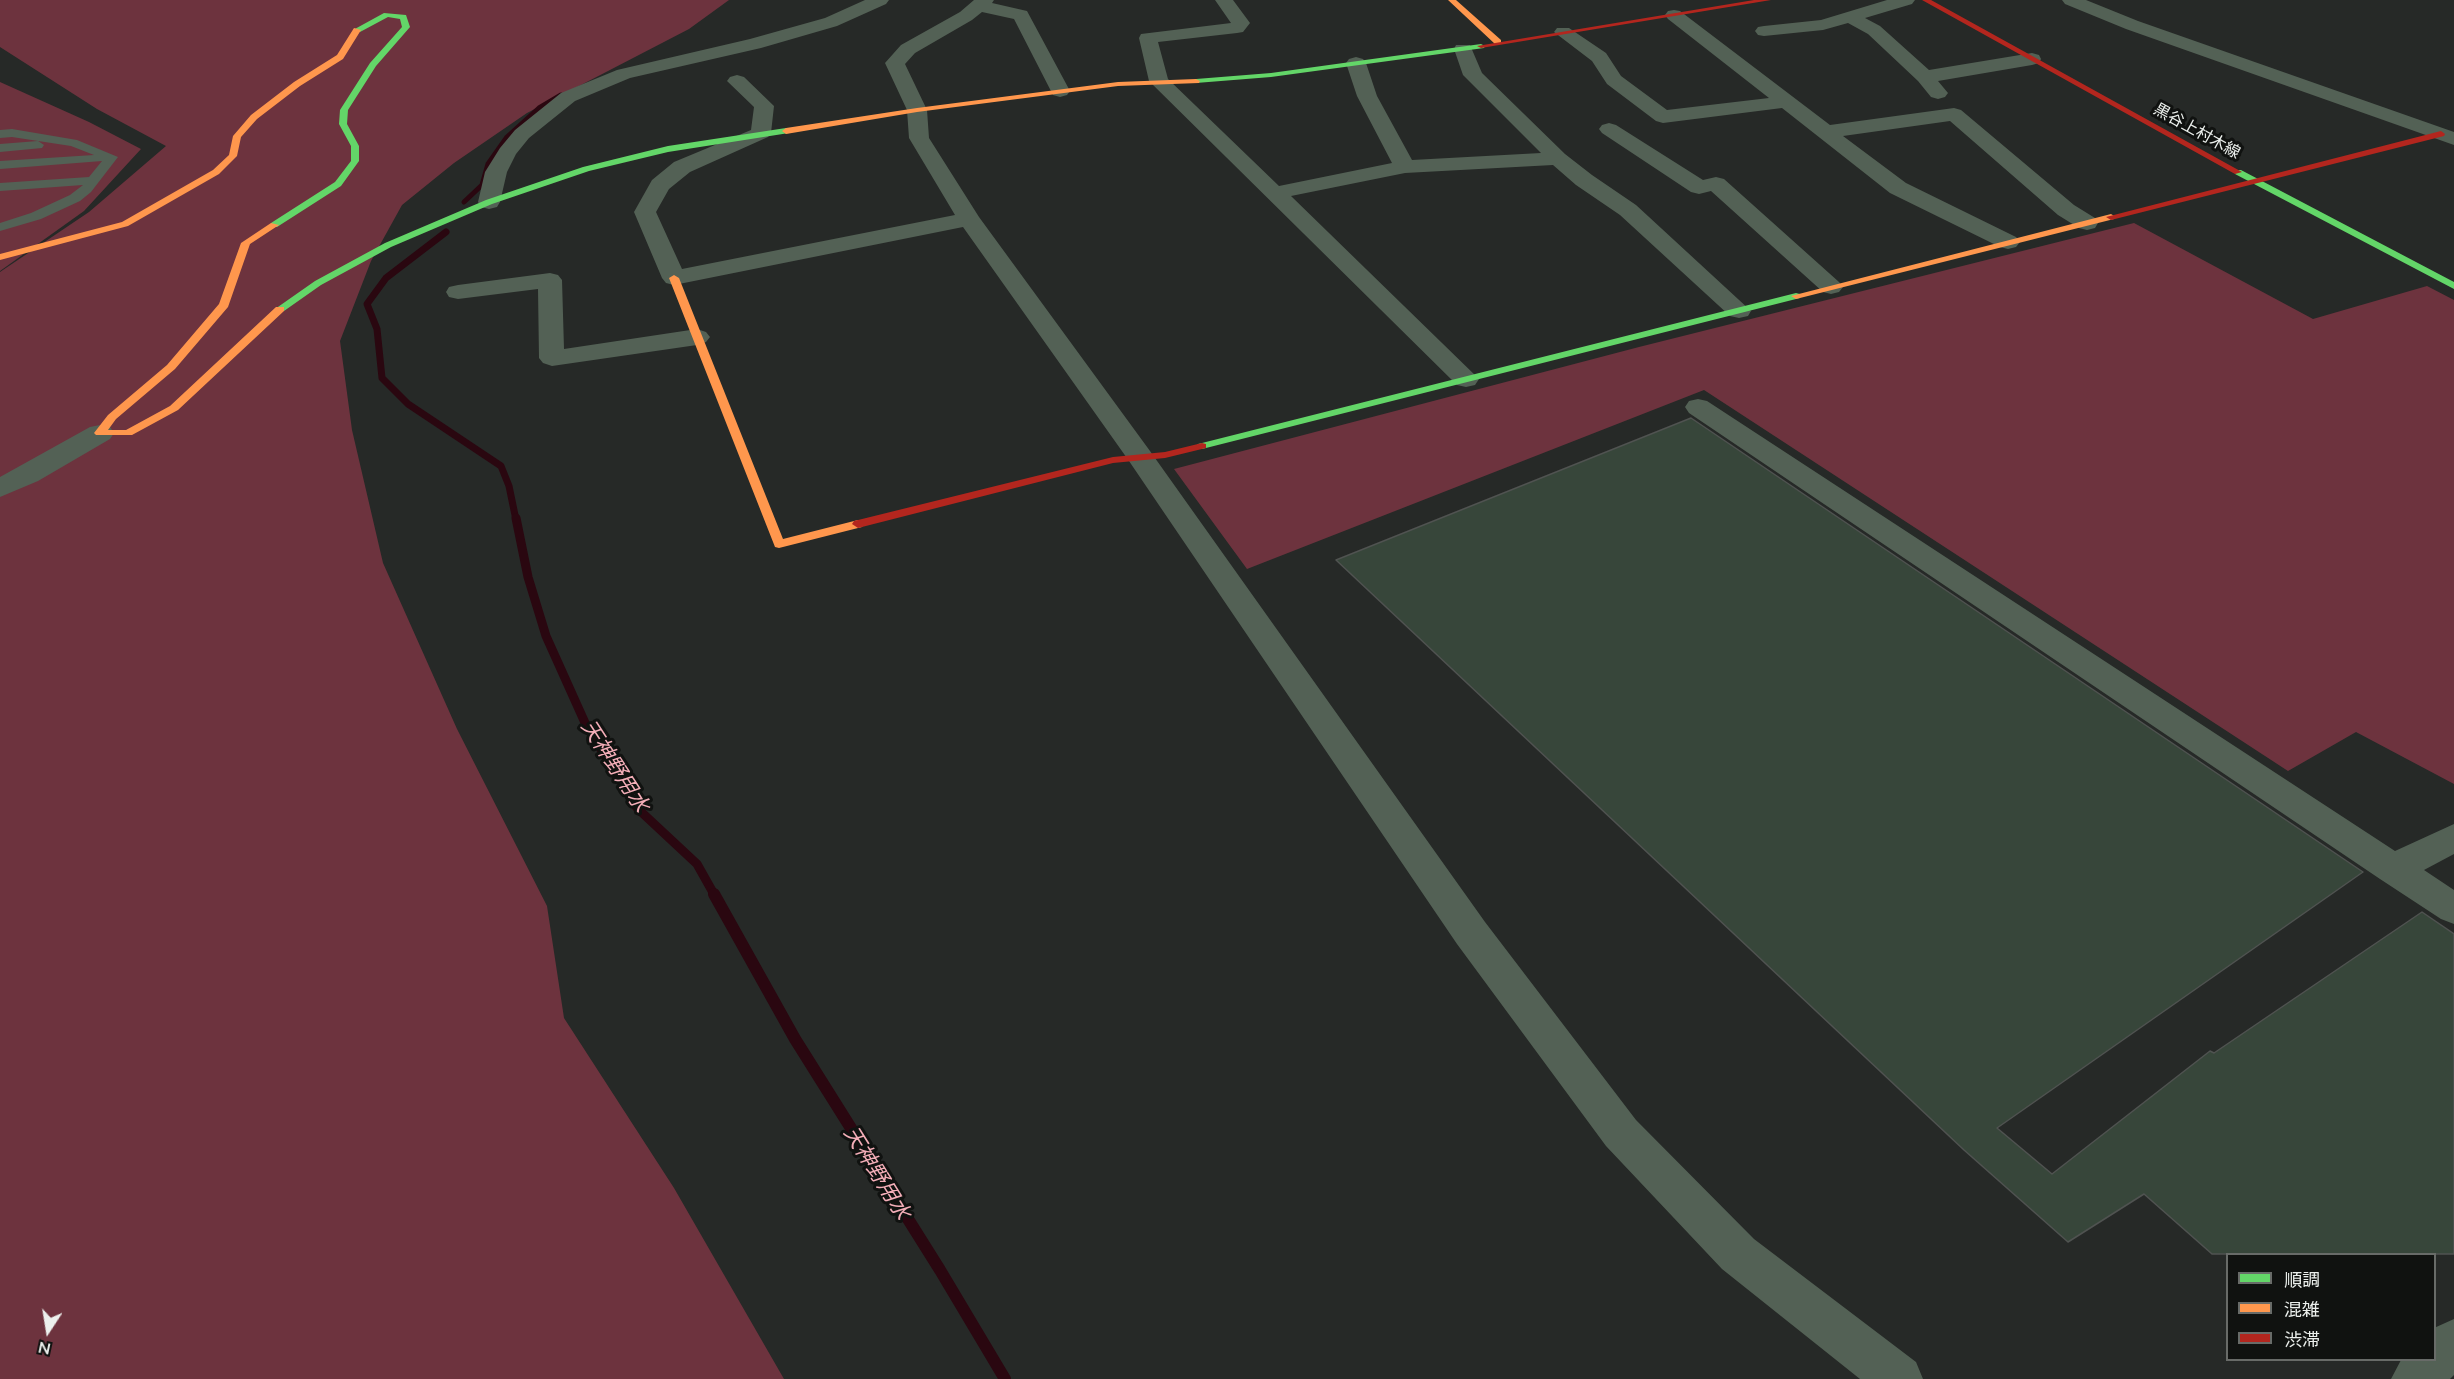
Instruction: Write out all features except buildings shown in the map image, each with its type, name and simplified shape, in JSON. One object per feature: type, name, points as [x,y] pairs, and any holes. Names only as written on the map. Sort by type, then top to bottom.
[{"type":"street","points":[[489,202],[496,172],[507,152],[522,134],[568,97],[624,74],[754,44],[831,22],[880,0]]},
{"type":"street","points":[[1224,0],[1241,23],[1237,28],[1148,38],[1159,81],[1466,379]]},
{"type":"street","points":[[1452,0],[1498,42]]},
{"type":"street","points":[[100,433],[128,433],[174,408],[272,314],[318,283],[388,245],[489,202],[586,169],[668,149],[917,110],[1060,91],[1159,81],[1211,81],[1356,63],[1463,49],[1674,15],[1728,3],[1767,0]]},
{"type":"street","points":[[1764,31],[1823,25],[1852,8],[1874,10],[1906,0]]},
{"type":"street","name":"黒谷上村木線","points":[[1926,0],[2255,182],[2454,286]]},
{"type":"street","points":[[2071,0],[2132,26],[2448,137]]},
{"type":"street","points":[[1060,91],[1021,15],[983,3],[908,49],[895,63],[917,110],[919,138],[969,219],[1140,457],[1471,933],[1621,1133],[1738,1254],[1899,1379]]},
{"type":"street","points":[[1852,8],[1925,77],[1954,114],[2066,210],[2087,222]]},
{"type":"street","points":[[0,257],[125,224],[172,199],[216,172],[232,156],[237,136],[254,117],[297,84],[340,57],[354,32],[387,15],[403,16],[406,27],[373,65],[344,110],[343,124],[355,146],[355,161],[338,184],[246,243],[224,305],[171,367],[112,417],[100,433],[28,475],[0,488]]},
{"type":"street","points":[[1674,15],[1898,188],[2008,242]]},
{"type":"street","points":[[1563,32],[1599,57],[1614,80],[1663,117],[1786,102]]},
{"type":"street","points":[[1463,49],[1473,75],[1558,158],[1584,180],[1628,210],[1739,311]]},
{"type":"street","points":[[1925,77],[2032,59]]},
{"type":"street","points":[[1356,63],[1367,96],[1405,167]]},
{"type":"street","points":[[737,81],[764,106],[761,133]]},
{"type":"street","points":[[1825,132],[1954,114]]},
{"type":"street","points":[[1609,129],[1699,187],[1716,184],[1831,287]]},
{"type":"street","points":[[761,133],[682,167],[660,185],[645,212],[674,278],[779,544],[1113,460],[1165,455],[2087,222],[2448,137]]},
{"type":"street","points":[[1275,194],[1405,167],[1558,158]]},
{"type":"street","points":[[674,278],[969,219]]},
{"type":"street","points":[[458,292],[550,280],[552,358],[697,337]]},
{"type":"street","points":[[1698,407],[2454,909]]},
{"type":"street","points":[[2392,869],[2454,838]]},
{"type":"street","points":[[2436,1359],[2454,1342]]},
{"type":"street","points":[[2415,1379],[2434,1361]]},
{"type":"lane","points":[[0,134],[12,133],[73,142],[112,157]]},
{"type":"lane","points":[[0,148],[73,142]]},
{"type":"lane","points":[[0,165],[112,157]]},
{"type":"lane","points":[[0,227],[36,216],[75,198],[94,180],[112,157]]},
{"type":"lane","points":[[0,187],[94,180]]},
{"type":"shaded area","points":[[0,0],[729,0],[689,29],[527,113],[454,163],[402,205],[371,261],[340,341],[352,430],[383,563],[457,729],[547,906],[564,1018],[674,1188],[784,1379],[0,1379],[0,272],[89,212],[166,146],[97,109],[0,47]]},
{"type":"shaded area","points":[[0,82],[89,122],[141,149],[84,211],[0,271]]},
{"type":"shaded area","points":[[2134,223],[2313,319],[2427,286],[2454,300],[2454,784],[2356,732],[2288,771],[1704,390],[1247,569],[1174,469],[1639,347]]},
{"type":"waterway","points":[[464,202],[482,185],[488,164],[507,137],[539,108],[561,95]]},
{"type":"waterway","name":"天神野用水","points":[[446,232],[386,278],[367,304],[377,329],[382,378],[408,404],[501,466],[509,486],[516,520]]},
{"type":"waterway","name":"天神野用水","points":[[516,518],[528,577],[546,636],[586,725],[637,808],[697,864],[715,896]]},
{"type":"waterway","name":"天神野用水","points":[[714,894],[795,1039],[940,1270],[1005,1379]]},
{"type":"traffic: fast","points":[[274,225],[338,184],[355,161],[355,146],[343,124],[344,110],[373,65],[406,27],[403,17],[387,15],[357,30]]},
{"type":"traffic: fast","points":[[1196,81],[1271,75],[1481,46]]},
{"type":"traffic: fast","points":[[280,309],[318,283],[388,245],[489,202],[586,169],[668,149],[786,131]]},
{"type":"traffic: fast","points":[[2238,172],[2454,286]]},
{"type":"traffic: fast","points":[[1202,446],[1796,296]]},
{"type":"traffic: slow","points":[[1452,0],[1498,42]]},
{"type":"traffic: slow","points":[[0,257],[125,224],[216,172],[233,156],[237,136],[254,117],[297,84],[340,57],[357,30]]},
{"type":"traffic: slow","points":[[786,131],[917,110],[1118,84],[1196,81]]},
{"type":"traffic: slow","points":[[1796,296],[2111,217]]},
{"type":"traffic: slow","points":[[274,225],[246,243],[224,305],[171,367],[112,417],[100,433],[128,433],[174,408],[280,309]]},
{"type":"traffic: slow","points":[[674,278],[779,544],[858,524]]},
{"type":"traffic: jam","points":[[1481,46],[1767,0]]},
{"type":"traffic: jam","points":[[1926,0],[2238,172]]},
{"type":"traffic: jam","points":[[2111,217],[2441,134]]},
{"type":"traffic: jam","points":[[858,524],[1113,460],[1165,455],[1202,446]]}]
